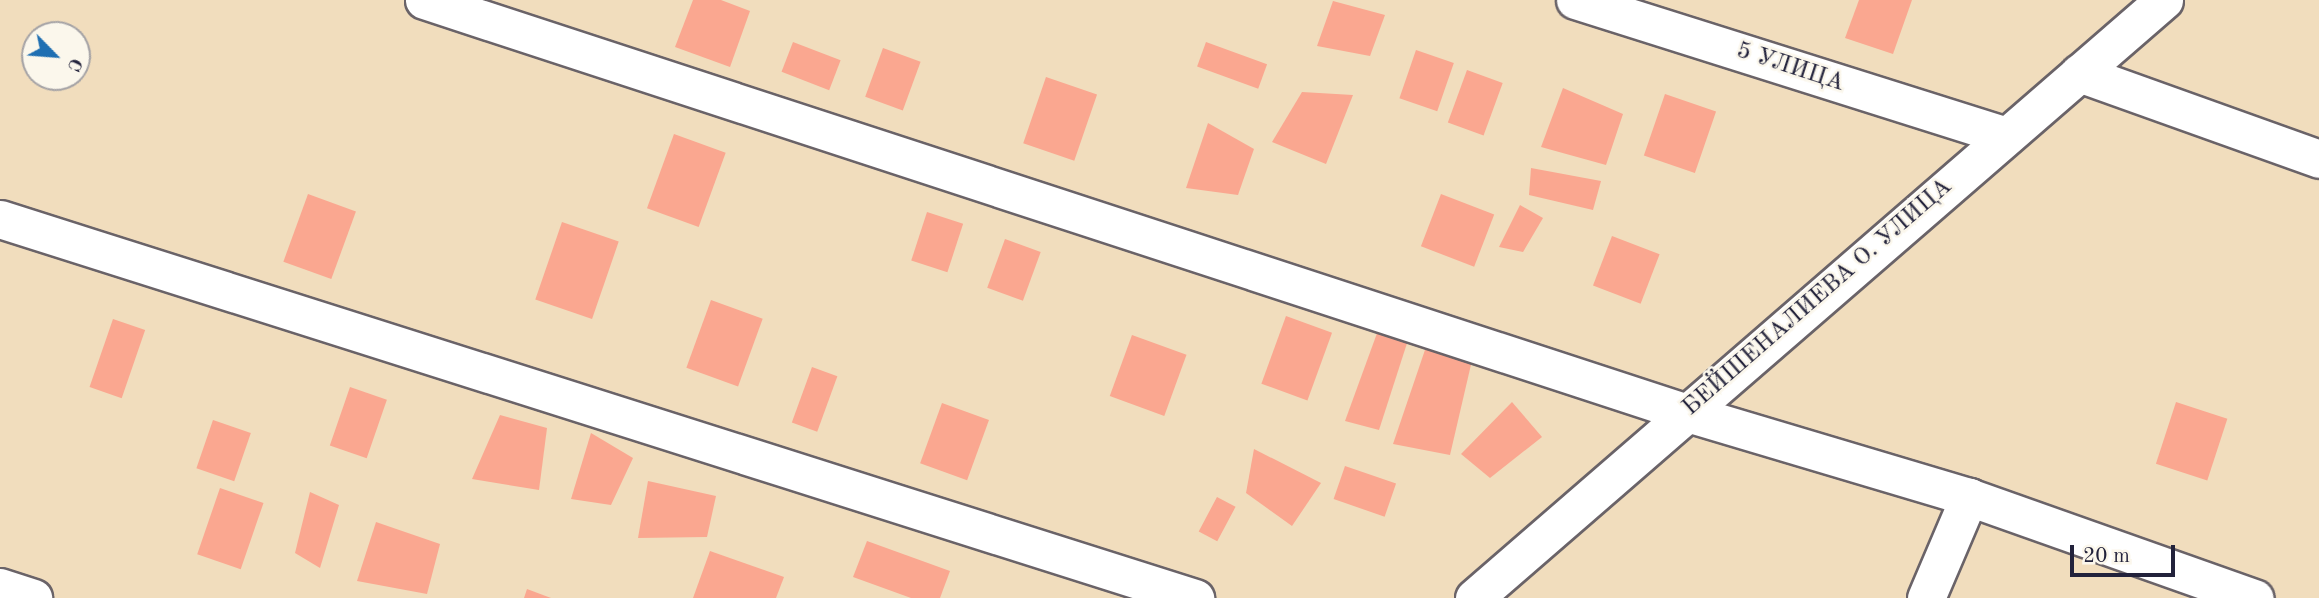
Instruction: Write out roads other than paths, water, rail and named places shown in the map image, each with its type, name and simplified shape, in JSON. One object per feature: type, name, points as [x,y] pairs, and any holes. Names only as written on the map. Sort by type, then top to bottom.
[{"type":"street","points":[[424,0],[1684,412],[1969,497],[2255,598]]},
{"type":"street","name":"5 УЛИЦА","points":[[1574,0],[2006,136]]},
{"type":"street","name":"БЕЙШЕНАЛИЕВА О. УЛИЦА","points":[[1474,598],[1684,412],[2164,0]]},
{"type":"street","points":[[2079,73],[2319,159]]},
{"type":"street","points":[[0,219],[1195,598]]},
{"type":"street","points":[[1926,598],[1969,497]]},
{"type":"street","points":[[0,587],[33,598]]}]
